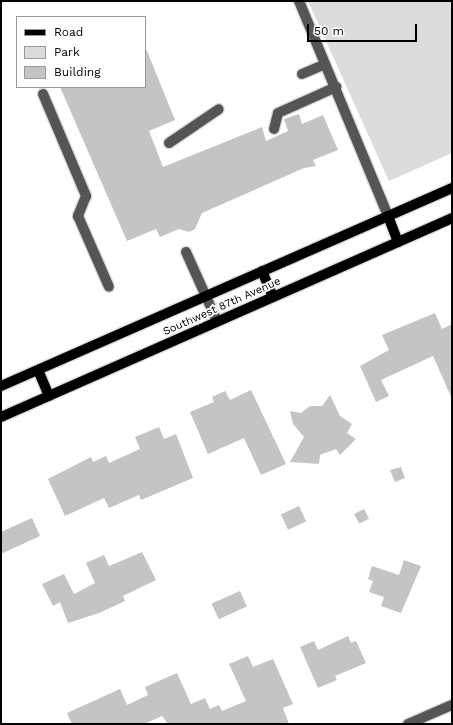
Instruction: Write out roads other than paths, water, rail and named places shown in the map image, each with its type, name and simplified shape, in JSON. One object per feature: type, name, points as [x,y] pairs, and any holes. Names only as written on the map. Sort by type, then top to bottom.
[{"type":"main road","name":"Southwest 87th Avenue","points":[[1,386],[452,189]]},
{"type":"main road","points":[[388,216],[398,242]]},
{"type":"main road","name":"Southwest 87th Avenue","points":[[1,417],[452,218]]},
{"type":"main road","points":[[262,271],[273,297]]},
{"type":"main road","points":[[38,370],[49,396]]},
{"type":"street","points":[[298,1],[336,87],[388,216]]},
{"type":"street","points":[[302,74],[325,64]]},
{"type":"street","points":[[274,129],[278,113],[336,87]]},
{"type":"street","points":[[43,94],[86,196],[78,216],[109,287]]},
{"type":"street","points":[[169,143],[219,109]]},
{"type":"street","points":[[186,252],[217,321]]},
{"type":"street","points":[[408,724],[452,705]]}]
